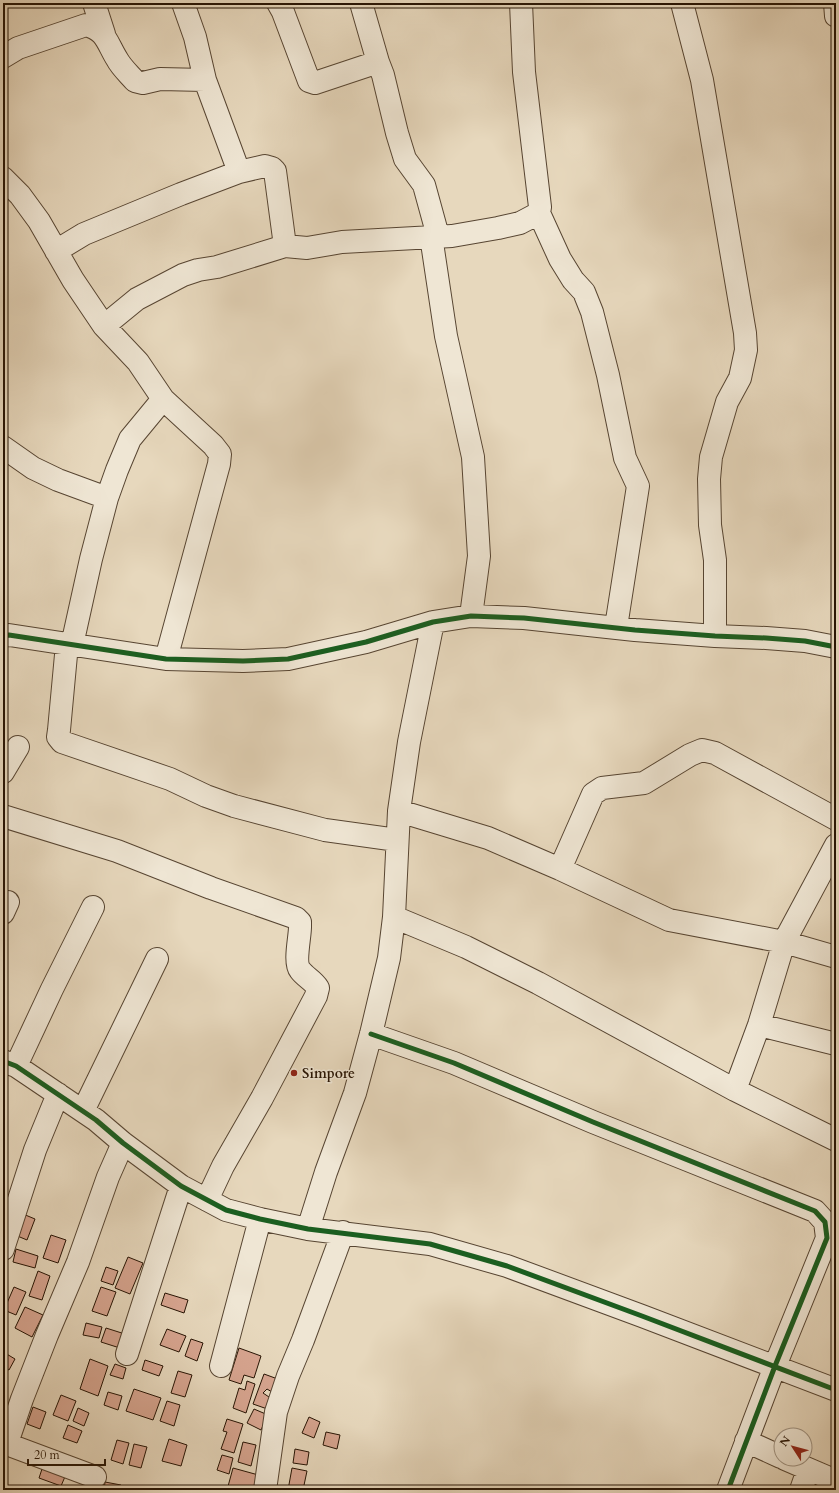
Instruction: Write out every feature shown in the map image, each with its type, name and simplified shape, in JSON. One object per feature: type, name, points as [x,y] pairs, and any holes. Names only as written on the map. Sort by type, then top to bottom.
[{"type":"street","points":[[94,3],[104,34],[117,60],[134,82],[143,83],[160,79],[205,80]]},
{"type":"street","points":[[183,3],[195,37],[205,80],[239,172]]},
{"type":"street","points":[[278,3],[283,12],[309,81],[315,83],[378,62]]},
{"type":"street","points":[[361,3],[383,75],[397,133],[406,159],[424,185],[435,236],[446,336],[474,457],[478,556],[471,616]]},
{"type":"street","points":[[522,3],[524,72],[540,207],[539,212],[560,259],[573,280],[584,292],[592,312],[608,375],[625,458],[638,486],[616,628]]},
{"type":"street","points":[[682,3],[702,80],[746,344],[740,378],[727,402],[711,457],[709,479],[710,517],[715,560],[715,636]]},
{"type":"street","points":[[835,3],[836,16]]},
{"type":"street","points":[[3,57],[18,48],[86,25],[95,27],[104,34]]},
{"type":"street","points":[[56,251],[84,234],[182,194],[239,172],[265,166],[272,168],[275,171],[285,246]]},
{"type":"street","points":[[3,178],[20,195],[29,208],[73,280],[104,326],[138,362],[163,399],[213,445],[220,454],[219,464],[166,659]]},
{"type":"street","points":[[104,326],[138,298],[183,275],[198,270],[217,267],[285,246],[307,248],[342,242],[388,241],[435,236],[452,236],[520,223],[539,212]]},
{"type":"street","points":[[163,399],[130,439],[116,470],[107,498],[70,644],[58,736],[62,742],[170,779],[206,796],[234,806],[325,830],[398,840]]},
{"type":"street","points":[[3,447],[33,468],[58,480],[107,498]]},
{"type":"street","points":[[3,636],[9,635],[166,659],[243,661],[288,659],[366,642],[433,622],[471,616],[524,618],[616,628],[804,641],[836,647]]},
{"type":"street","points":[[308,1229],[326,1172],[355,1093],[389,958],[394,917],[400,811],[409,742],[433,622]]},
{"type":"street","points":[[3,772],[18,747]]},
{"type":"street","points":[[560,869],[593,794],[602,788],[644,783],[690,755],[702,750],[715,753],[836,819]]},
{"type":"street","points":[[400,811],[488,838],[560,869],[669,920],[784,942],[836,957]]},
{"type":"street","points":[[3,816],[117,851],[212,888],[296,918],[300,922],[299,966],[300,970],[314,982],[318,988],[316,996],[262,1098],[223,1166],[207,1200]]},
{"type":"street","points":[[735,1090],[759,1025],[784,942],[836,845]]},
{"type":"street","points":[[93,907],[52,988],[9,1064],[84,1111],[123,1143],[182,1186],[226,1210],[260,1219],[308,1229],[343,1232],[430,1244],[507,1266],[836,1390]]},
{"type":"street","points":[[394,917],[466,947],[519,973],[735,1090],[836,1140]]},
{"type":"street","points":[[84,1111],[157,959]]},
{"type":"street","points":[[759,1025],[836,1044]]},
{"type":"street","points":[[371,1034],[454,1063],[593,1122],[830,1217],[826,1238],[728,1490]]},
{"type":"street","points":[[3,1249],[35,1150],[58,1094]]},
{"type":"street","points":[[95,1477],[12,1446],[8,1440],[22,1399],[78,1262],[108,1177],[123,1143]]},
{"type":"street","points":[[128,1354],[182,1186]]},
{"type":"street","points":[[221,1366],[260,1219]]},
{"type":"street","points":[[265,1490],[276,1412],[288,1376],[343,1232]]},
{"type":"street","points":[[746,1441],[773,1453]]},
{"type":"street","points":[[802,1467],[836,1481]]},
{"type":"street","points":[[801,1490],[808,1470]]},
{"type":"building","points":[[23,1214],[35,1219],[27,1240],[15,1235]]},
{"type":"building","points":[[51,1235],[66,1240],[58,1263],[43,1258]]},
{"type":"building","points":[[16,1249],[38,1256],[35,1268],[13,1262]]},
{"type":"building","points":[[128,1257],[143,1263],[130,1294],[115,1288]]},
{"type":"building","points":[[106,1267],[118,1271],[113,1285],[101,1281]]},
{"type":"building","points":[[38,1271],[50,1276],[42,1300],[29,1296]]},
{"type":"building","points":[[14,1287],[26,1292],[16,1315],[4,1310]]},
{"type":"building","points":[[101,1287],[116,1292],[107,1316],[92,1311]]},
{"type":"building","points":[[165,1293],[188,1300],[184,1313],[161,1305]]},
{"type":"building","points":[[25,1307],[43,1315],[32,1337],[15,1328]]},
{"type":"building","points":[[86,1323],[102,1327],[99,1338],[83,1335]]},
{"type":"building","points":[[106,1328],[128,1335],[123,1349],[101,1342]]},
{"type":"building","points":[[167,1329],[186,1336],[179,1352],[160,1345]]},
{"type":"building","points":[[191,1339],[203,1343],[197,1361],[185,1356]]},
{"type":"building","points":[[239,1348],[261,1356],[254,1378],[244,1375],[241,1384],[229,1380]]},
{"type":"building","points":[[5,1353],[15,1359],[9,1370],[3,1367],[3,1356]]},
{"type":"building","points":[[90,1359],[108,1366],[98,1396],[80,1389]]},
{"type":"building","points":[[145,1360],[163,1366],[159,1376],[142,1370]]},
{"type":"building","points":[[115,1364],[126,1368],[123,1379],[110,1375]]},
{"type":"building","points":[[178,1371],[192,1375],[185,1397],[171,1393]]},
{"type":"building","points":[[264,1374],[286,1382],[276,1412],[253,1404]],"holes":[[[267,1389],[272,1392],[269,1397],[263,1393]]]},
{"type":"building","points":[[247,1381],[255,1384],[246,1413],[233,1408],[239,1388],[245,1390]]},
{"type":"building","points":[[134,1389],[161,1398],[153,1420],[126,1411]]},
{"type":"building","points":[[108,1392],[122,1396],[118,1410],[104,1405]]},
{"type":"building","points":[[61,1395],[76,1401],[68,1421],[53,1415]]},
{"type":"building","points":[[167,1401],[180,1405],[174,1426],[160,1421]]},
{"type":"building","points":[[33,1407],[46,1412],[40,1429],[27,1424]]},
{"type":"building","points":[[78,1408],[89,1413],[84,1426],[73,1421]]},
{"type":"building","points":[[254,1409],[268,1415],[261,1430],[247,1423]]},
{"type":"building","points":[[309,1417],[320,1422],[314,1438],[302,1433]]},
{"type":"building","points":[[227,1419],[243,1424],[234,1453],[221,1449],[227,1432],[223,1431]]},
{"type":"building","points":[[68,1425],[82,1431],[77,1443],[63,1438]]},
{"type":"building","points":[[326,1432],[340,1435],[337,1449],[323,1445]]},
{"type":"building","points":[[169,1439],[187,1445],[181,1466],[162,1461]]},
{"type":"building","points":[[117,1440],[129,1443],[123,1464],[111,1460]]},
{"type":"building","points":[[243,1442],[256,1445],[251,1466],[238,1462]]},
{"type":"building","points":[[134,1444],[147,1447],[141,1468],[129,1465]]},
{"type":"building","points":[[295,1449],[309,1452],[307,1465],[293,1463]]},
{"type":"building","points":[[222,1455],[233,1458],[229,1474],[217,1470]]},
{"type":"building","points":[[44,1463],[67,1472],[61,1486],[39,1478]]},
{"type":"building","points":[[233,1468],[262,1476],[258,1490],[227,1490]]},
{"type":"building","points":[[292,1468],[307,1471],[303,1490],[288,1490]]},
{"type":"building","points":[[105,1482],[121,1485],[120,1490],[104,1490]]},
{"type":"building","points":[[355,1486],[362,1490],[352,1490]]},
{"type":"cycle path","points":[[3,636],[9,635],[166,659],[243,661],[288,659],[366,642],[433,622],[471,616],[524,618],[635,630],[805,641],[836,647]]},
{"type":"cycle path","points":[[371,1034],[454,1063],[593,1122],[815,1211],[825,1222],[827,1238],[775,1366],[728,1490]]},
{"type":"cycle path","points":[[3,1061],[16,1066],[96,1120],[123,1143],[181,1186],[226,1210],[308,1229],[430,1244],[507,1266],[836,1390]]},
{"type":"place","name":"Simpore","points":[[294,1073]]}]
